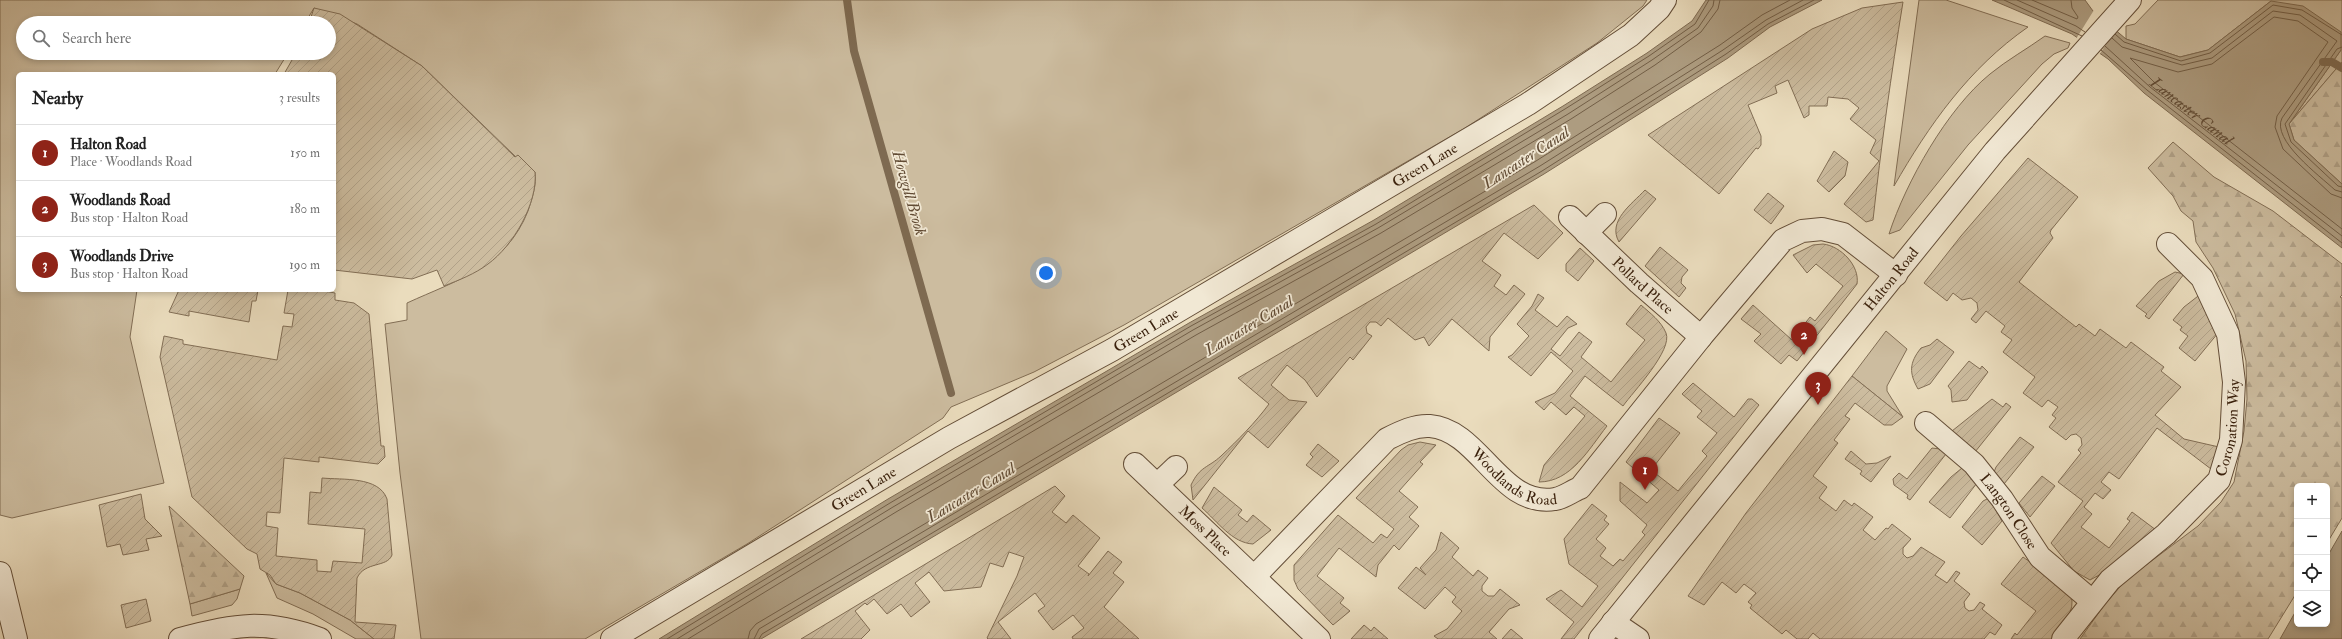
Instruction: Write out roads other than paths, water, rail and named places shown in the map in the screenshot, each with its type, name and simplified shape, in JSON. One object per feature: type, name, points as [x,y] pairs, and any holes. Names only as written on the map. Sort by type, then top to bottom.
[{"type":"street","name":"Green Lane","points":[[612,639],[949,438],[1112,350],[1528,104],[1631,35],[1659,9],[1665,0]]},
{"type":"street","name":"Halton Road","points":[[1600,639],[1806,382],[1896,275],[1995,151],[2123,7]]},
{"type":"street","points":[[1586,232],[1605,214]]},
{"type":"street","name":"Pollard Place","points":[[1570,217],[1701,337]]},
{"type":"street","name":"Woodlands Road","points":[[1254,577],[1387,439],[1408,429],[1430,426],[1452,432],[1515,490],[1532,499],[1556,499],[1580,488],[1701,337],[1782,240],[1802,231],[1822,229],[1843,234],[1896,275]]},
{"type":"street","name":"Coronation Way","points":[[2062,639],[2110,580],[2181,520],[2219,480],[2231,440],[2234,382],[2228,334],[2202,278],[2168,244]]},
{"type":"street","name":"Langton Close","points":[[1926,423],[1974,464],[2002,499],[2040,557],[2092,601]]},
{"type":"street","name":"Moss Place","points":[[1135,464],[1254,577]]},
{"type":"street","points":[[1157,485],[1176,467]]},
{"type":"street","points":[[0,573],[16,639]]},
{"type":"street","points":[[1254,577],[1319,639]]},
{"type":"street","points":[[1613,622],[1638,639]]},
{"type":"street","points":[[180,639],[221,627],[264,625],[296,630],[320,639]]},
{"type":"water","name":"Lancaster Canal","points":[[1706,0],[1822,0],[1770,27],[1728,58],[1544,174],[761,639],[659,639],[888,499],[1189,323],[1374,220],[1563,106],[1647,53],[1692,21]]},
{"type":"water","name":"Lancaster Canal","points":[[1992,0],[2085,0],[2093,11],[2126,39],[2180,57],[2208,50],[2271,1],[2303,6],[2341,32],[2341,50],[2289,124],[2294,140],[2342,184],[2342,248],[2144,93],[2108,59],[2072,34]]},
{"type":"water","points":[[2342,531],[2342,639],[2280,639],[2294,614],[2294,627],[2330,627],[2330,552]]},
{"type":"waterway","name":"Howgill Brook","points":[[847,0],[854,51],[951,393]]},
{"type":"waterway","points":[[2323,62],[2332,62],[2342,68]]},
{"type":"place","name":"Woodlands Road","points":[[1804,355]]},
{"type":"place","name":"Woodlands Drive","points":[[1818,405]]},
{"type":"place","name":"Halton Road","points":[[1645,490]]}]
